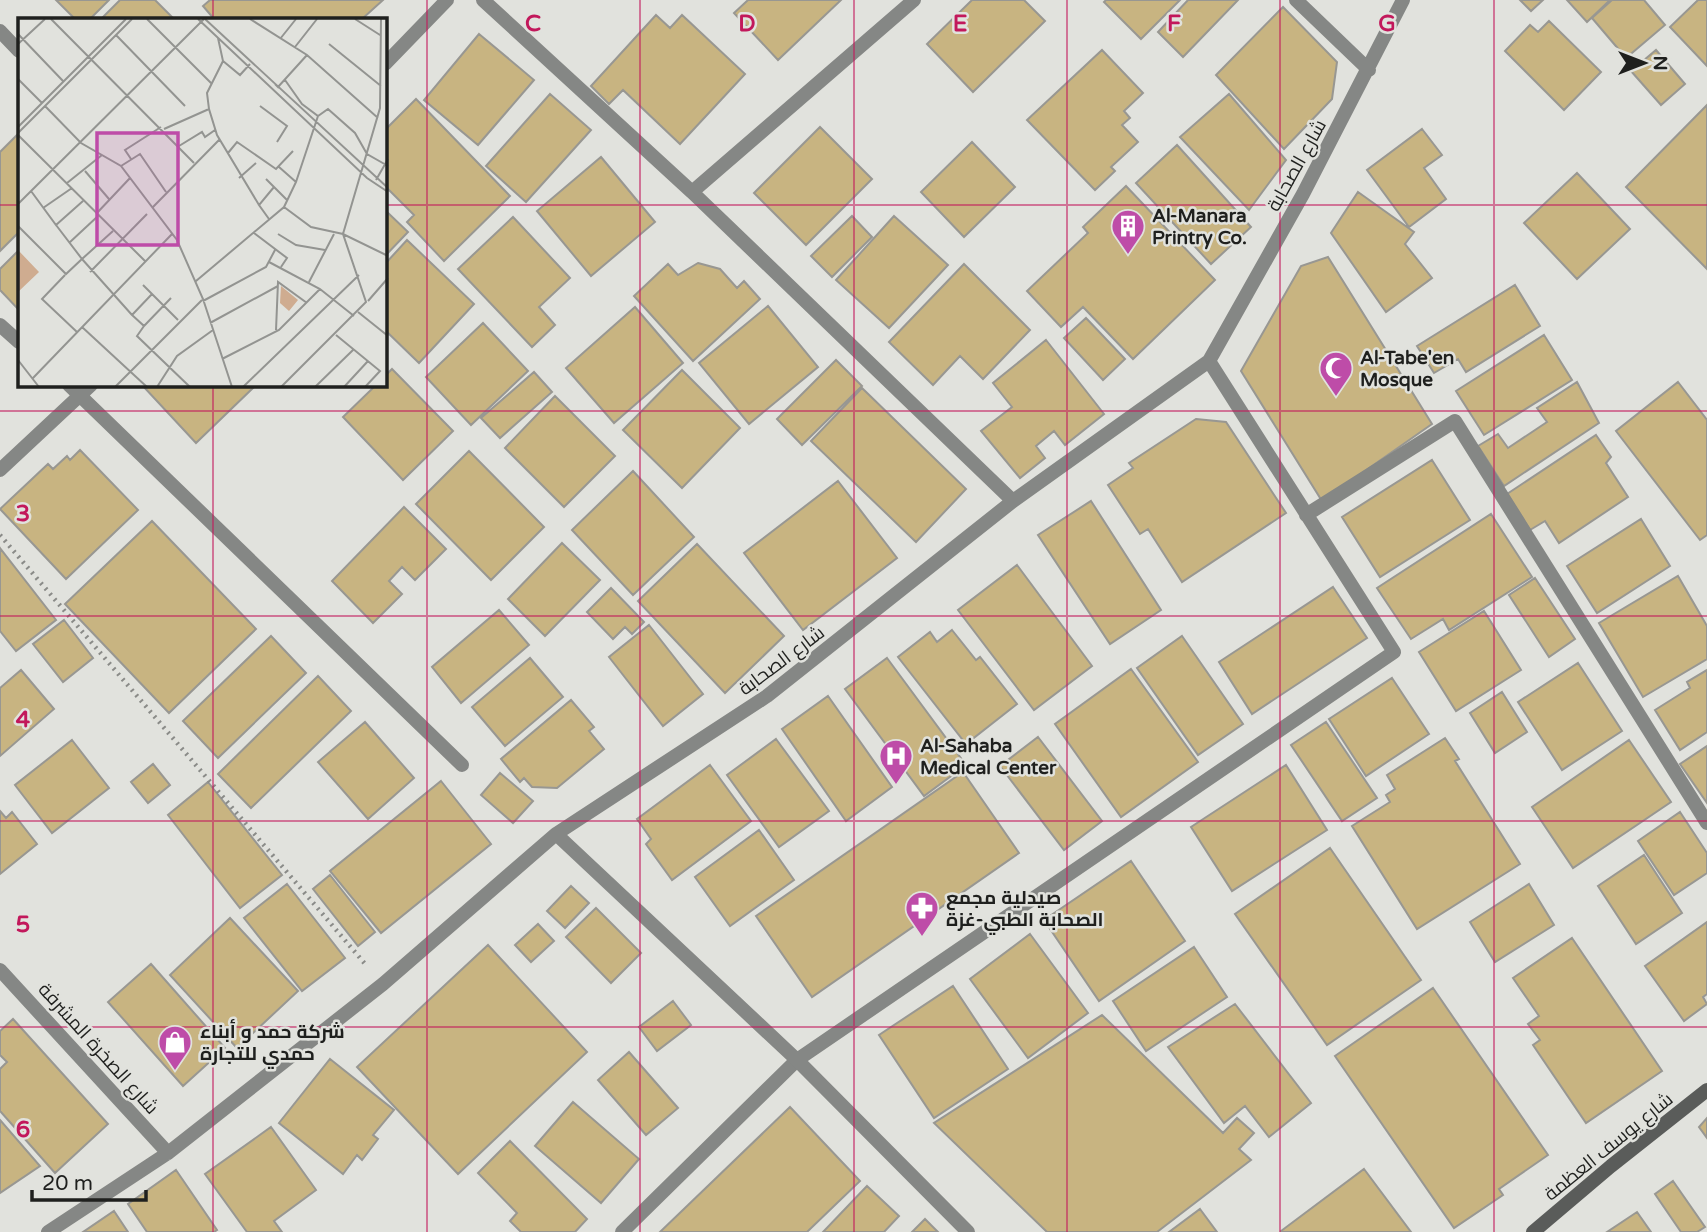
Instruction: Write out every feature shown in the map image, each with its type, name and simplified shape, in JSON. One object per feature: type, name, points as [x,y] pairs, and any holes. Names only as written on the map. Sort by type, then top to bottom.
[{"type":"street","points":[[483,0],[692,192],[1013,501]]},
{"type":"street","points":[[692,192],[914,0]]},
{"type":"street","points":[[1296,0],[1369,70]]},
{"type":"street","name":"شارع الصحابة","points":[[48,1232],[168,1153],[383,984],[556,834],[768,696],[1013,501],[1209,361],[1369,70],[1403,0]]},
{"type":"street","points":[[387,62],[437,3]]},
{"type":"street","points":[[0,31],[18,50]]},
{"type":"street","points":[[0,326],[18,341]]},
{"type":"street","points":[[622,1232],[797,1060],[1394,652],[1209,361]]},
{"type":"street","points":[[0,470],[86,391],[462,765]]},
{"type":"street","points":[[1306,515],[1455,421],[1707,823]]},
{"type":"street","points":[[556,834],[797,1060],[968,1232]]},
{"type":"street","name":"شارع الصخرة المشرفة","points":[[0,970],[168,1153]]},
{"type":"street","name":"شارع يوسف العظمة","points":[[1533,1232],[1707,1090]]},
{"type":"path","points":[[0,535],[383,984]]},
{"type":"building","points":[[56,0],[109,0],[91,18],[74,18]]},
{"type":"building","points":[[120,0],[155,0],[173,18],[102,18]]},
{"type":"building","points":[[210,0],[383,0],[363,18],[213,18],[203,6]]},
{"type":"building","points":[[748,0],[841,0],[778,60],[734,13]]},
{"type":"building","points":[[972,0],[1024,0],[1045,21],[973,92],[927,44]]},
{"type":"building","points":[[1180,0],[1141,39],[1104,2]]},
{"type":"building","points":[[1188,0],[1238,0],[1183,57],[1158,32]]},
{"type":"building","points":[[1520,0],[1543,0],[1531,11]]},
{"type":"building","points":[[1567,0],[1610,0],[1587,22]]},
{"type":"building","points":[[1612,0],[1644,0],[1665,25],[1626,58],[1592,18]]},
{"type":"building","points":[[1698,0],[1707,0],[1707,66],[1670,27]]},
{"type":"building","points":[[1283,7],[1337,62],[1332,99],[1284,149],[1216,75]]},
{"type":"building","points":[[656,15],[670,28],[682,15],[745,74],[680,144],[623,90],[609,104],[591,86]]},
{"type":"building","points":[[1549,21],[1601,72],[1564,110],[1505,51],[1530,25],[1538,32]]},
{"type":"building","points":[[479,34],[534,80],[478,145],[424,100]]},
{"type":"building","points":[[1102,50],[1143,93],[1124,111],[1130,118],[1122,125],[1138,142],[1111,167],[1115,171],[1095,190],[1027,120]]},
{"type":"building","points":[[1656,50],[1685,84],[1661,105],[1631,71]]},
{"type":"building","points":[[550,94],[591,130],[526,202],[486,166]]},
{"type":"building","points":[[1229,94],[1286,160],[1249,210],[1180,137]]},
{"type":"building","points":[[416,99],[510,196],[444,261],[407,222],[414,215],[387,188],[387,128]]},
{"type":"building","points":[[1707,105],[1707,269],[1626,187]]},
{"type":"building","points":[[820,127],[872,179],[806,245],[754,193]]},
{"type":"building","points":[[1422,129],[1442,155],[1424,168],[1446,199],[1409,227],[1367,170]]},
{"type":"building","points":[[18,134],[18,233],[0,251],[0,152]]},
{"type":"building","points":[[972,142],[1015,187],[964,237],[921,192]]},
{"type":"building","points":[[1177,145],[1251,227],[1211,264],[1136,183]]},
{"type":"building","points":[[601,157],[655,222],[591,276],[537,211]]},
{"type":"building","points":[[1577,173],[1630,229],[1577,279],[1524,223]]},
{"type":"building","name":"Al-Manara Printry Co.","points":[[1126,186],[1215,280],[1133,359],[1083,307],[1061,327],[1027,291],[1088,233],[1083,227]]},
{"type":"building","points":[[1358,192],[1414,232],[1405,244],[1432,278],[1386,312],[1331,233]]},
{"type":"building","points":[[387,212],[408,232],[387,254]]},
{"type":"building","points":[[852,216],[872,237],[832,277],[811,256]]},
{"type":"building","points":[[894,216],[948,265],[889,328],[836,280]]},
{"type":"building","points":[[513,217],[570,278],[539,307],[555,325],[532,347],[458,269]]},
{"type":"building","points":[[407,240],[474,304],[419,363],[387,332],[387,262]]},
{"type":"building","points":[[18,251],[18,309],[0,290],[0,269]]},
{"type":"building","name":"Al-Tabe'en Mosque","points":[[1328,257],[1432,424],[1322,501],[1241,371],[1301,266]]},
{"type":"building","points":[[698,263],[720,269],[737,288],[744,281],[760,299],[693,361],[634,296],[668,264],[678,275]]},
{"type":"building","points":[[964,264],[1030,330],[983,379],[960,356],[933,385],[889,342]]},
{"type":"building","points":[[1515,285],[1540,326],[1466,372],[1458,359],[1434,373],[1417,346]]},
{"type":"building","points":[[768,306],[818,367],[749,424],[699,363]]},
{"type":"building","points":[[635,307],[683,363],[614,423],[566,368]]},
{"type":"building","points":[[1086,318],[1125,359],[1103,380],[1064,338]]},
{"type":"building","points":[[483,323],[528,371],[471,425],[426,377]]},
{"type":"building","points":[[1544,335],[1572,380],[1484,435],[1456,391]]},
{"type":"building","points":[[1046,340],[1104,414],[1065,445],[1054,431],[1036,446],[1045,458],[1020,478],[981,431],[1012,407],[993,383]]},
{"type":"building","points":[[836,360],[862,386],[802,445],[777,419]]},
{"type":"building","points":[[392,369],[453,431],[403,480],[343,417],[374,387],[387,387],[387,374]]},
{"type":"building","points":[[682,370],[740,428],[682,488],[623,430]]},
{"type":"building","points":[[534,372],[552,392],[500,438],[481,418]]},
{"type":"building","points":[[1577,382],[1599,423],[1504,486],[1478,446],[1498,434],[1508,448],[1547,422],[1537,408]]},
{"type":"building","points":[[1678,382],[1707,420],[1707,535],[1700,540],[1616,431]]},
{"type":"building","points":[[144,387],[254,387],[196,443]]},
{"type":"building","points":[[862,388],[966,489],[916,542],[811,441]]},
{"type":"building","points":[[555,396],[615,456],[564,507],[505,448]]},
{"type":"building","points":[[1196,419],[1226,422],[1286,513],[1182,582],[1148,529],[1140,534],[1108,485],[1133,468],[1129,463]]},
{"type":"building","points":[[1596,435],[1611,457],[1606,463],[1628,497],[1559,543],[1545,521],[1530,530],[1507,494]]},
{"type":"building","points":[[80,450],[138,510],[66,579],[0,509],[48,464],[53,469],[67,456],[70,460]]},
{"type":"building","points":[[469,451],[544,527],[491,580],[416,504]]},
{"type":"building","points":[[1432,460],[1470,520],[1380,577],[1342,517]]},
{"type":"building","points":[[633,471],[694,537],[633,595],[572,530]]},
{"type":"building","points":[[838,481],[897,558],[803,630],[744,553]]},
{"type":"building","points":[[1091,501],[1161,610],[1110,644],[1038,535]]},
{"type":"building","points":[[404,507],[446,549],[415,580],[402,567],[389,581],[402,594],[373,623],[332,581]]},
{"type":"building","points":[[1491,514],[1532,577],[1449,630],[1443,619],[1411,639],[1377,588]]},
{"type":"building","points":[[1641,519],[1670,566],[1597,613],[1567,566]]},
{"type":"building","points":[[152,521],[256,629],[169,713],[65,604]]},
{"type":"building","points":[[562,543],[600,580],[545,636],[508,599]]},
{"type":"building","points":[[697,544],[784,636],[725,693],[638,601]]},
{"type":"building","points":[[0,548],[56,620],[16,651],[0,631]]},
{"type":"building","points":[[1017,565],[1092,666],[1034,710],[958,610]]},
{"type":"building","points":[[1678,576],[1707,626],[1707,659],[1643,697],[1599,623]]},
{"type":"building","points":[[1535,578],[1575,639],[1549,657],[1509,595]]},
{"type":"building","points":[[1333,587],[1367,638],[1252,714],[1219,662]]},
{"type":"building","points":[[611,588],[644,622],[632,634],[625,627],[613,639],[587,612]]},
{"type":"building","points":[[499,610],[529,645],[461,703],[432,667]]},
{"type":"building","points":[[1484,611],[1521,670],[1456,711],[1419,652]]},
{"type":"building","points":[[64,620],[93,658],[63,682],[33,644]]},
{"type":"building","points":[[649,625],[703,694],[663,726],[609,657]]},
{"type":"building","points":[[952,630],[976,660],[980,657],[1017,704],[966,744],[898,657],[930,632],[937,642]]},
{"type":"building","points":[[271,636],[306,673],[218,758],[183,721]]},
{"type":"building","points":[[1182,636],[1243,724],[1198,755],[1137,668]]},
{"type":"building","points":[[530,658],[563,697],[505,746],[472,707]]},
{"type":"building","points":[[887,658],[966,765],[924,796],[845,689]]},
{"type":"building","points":[[1578,663],[1622,731],[1562,770],[1518,702]]},
{"type":"building","points":[[1131,669],[1198,762],[1121,817],[1055,724]]},
{"type":"building","points":[[21,670],[54,709],[0,756],[0,688]]},
{"type":"building","points":[[1707,670],[1707,732],[1680,750],[1655,710],[1690,688],[1687,682]]},
{"type":"building","points":[[318,676],[351,711],[251,808],[218,774]]},
{"type":"building","points":[[1392,678],[1429,734],[1366,776],[1329,719]]},
{"type":"building","points":[[1502,692],[1527,732],[1495,753],[1470,713]]},
{"type":"building","points":[[828,696],[892,787],[846,821],[782,729]]},
{"type":"building","points":[[571,700],[594,727],[589,731],[604,749],[557,788],[532,787],[524,778],[520,782],[501,759]]},
{"type":"building","points":[[365,722],[414,778],[368,819],[318,762]]},
{"type":"building","points":[[1326,722],[1377,798],[1342,821],[1291,745]]},
{"type":"building","points":[[1038,737],[1102,821],[1064,850],[1000,766]]},
{"type":"building","points":[[1445,738],[1459,759],[1455,761],[1520,864],[1417,929],[1352,826],[1390,802],[1386,795],[1395,789],[1387,775]]},
{"type":"building","points":[[776,739],[829,811],[779,847],[727,775]]},
{"type":"building","points":[[72,740],[109,788],[52,833],[15,785]]},
{"type":"building","points":[[1629,740],[1671,802],[1573,868],[1532,807]]},
{"type":"building","points":[[1707,746],[1707,803],[1680,764]]},
{"type":"building","points":[[153,764],[170,785],[148,803],[131,782]]},
{"type":"building","points":[[710,765],[751,821],[672,880],[646,844],[651,839],[637,819]]},
{"type":"building","points":[[1286,765],[1327,830],[1232,891],[1191,827]]},
{"type":"building","points":[[963,772],[1019,853],[812,997],[756,916]]},
{"type":"building","points":[[500,773],[533,801],[513,823],[481,795]]},
{"type":"building","points":[[441,781],[491,844],[381,933],[330,871]]},
{"type":"building","points":[[208,782],[282,875],[240,908],[168,815]]},
{"type":"building","points":[[0,811],[6,818],[12,812],[37,844],[0,874]]},
{"type":"building","points":[[1680,812],[1707,853],[1707,873],[1674,895],[1638,841]]},
{"type":"building","points":[[759,830],[794,880],[730,926],[695,877]]},
{"type":"building","points":[[1330,848],[1421,980],[1327,1045],[1235,914]]},
{"type":"building","points":[[1644,855],[1682,913],[1636,944],[1598,886]]},
{"type":"building","points":[[1131,861],[1185,941],[1099,1001],[1044,920]]},
{"type":"building","points":[[330,875],[375,932],[358,946],[313,889]]},
{"type":"building","points":[[287,884],[345,958],[302,991],[244,918]]},
{"type":"building","points":[[1529,884],[1554,925],[1495,962],[1470,922]]},
{"type":"building","points":[[571,886],[589,903],[565,928],[547,911]]},
{"type":"building","points":[[596,908],[641,953],[611,983],[566,937]]},
{"type":"building","points":[[230,918],[298,991],[237,1048],[170,975]]},
{"type":"building","points":[[1707,922],[1707,994],[1703,997],[1707,1004],[1684,1021],[1645,966]]},
{"type":"building","points":[[538,924],[554,941],[531,962],[515,945]]},
{"type":"building","points":[[1030,934],[1088,1013],[1028,1058],[970,979]]},
{"type":"building","points":[[1572,938],[1662,1071],[1586,1123],[1533,1045],[1540,1040],[1528,1024],[1539,1016],[1513,978]]},
{"type":"building","points":[[488,945],[587,1052],[458,1174],[357,1067]]},
{"type":"building","points":[[1194,947],[1227,997],[1146,1051],[1113,1001]]},
{"type":"building","points":[[151,964],[225,1048],[183,1086],[108,1002]]},
{"type":"building","points":[[953,986],[1008,1069],[934,1118],[879,1035]]},
{"type":"building","points":[[1433,988],[1548,1155],[1499,1189],[1503,1195],[1454,1228],[1335,1056]]},
{"type":"building","points":[[673,1001],[691,1025],[657,1051],[639,1027]]},
{"type":"building","points":[[1235,1004],[1311,1103],[1269,1137],[1245,1106],[1224,1123],[1168,1047]]},
{"type":"building","points":[[1102,1015],[1223,1133],[1237,1118],[1254,1133],[1239,1149],[1251,1160],[1157,1232],[1047,1232],[934,1123]]},
{"type":"building","points":[[13,1019],[108,1124],[55,1173],[0,1111],[0,1069],[7,1062],[0,1055],[0,1031]]},
{"type":"building","points":[[629,1052],[678,1108],[646,1135],[598,1080]]},
{"type":"building","points":[[330,1059],[394,1110],[373,1135],[378,1139],[362,1160],[357,1155],[343,1174],[279,1123]]},
{"type":"building","points":[[573,1102],[639,1159],[601,1203],[535,1146]]},
{"type":"building","points":[[790,1107],[860,1181],[807,1232],[660,1232]]},
{"type":"building","points":[[1707,1118],[1707,1138],[1699,1127]]},
{"type":"building","points":[[0,1120],[40,1166],[0,1193]]},
{"type":"building","points":[[271,1127],[316,1190],[274,1221],[282,1232],[247,1232],[205,1174]]},
{"type":"building","points":[[510,1141],[587,1219],[575,1232],[521,1232],[510,1221],[517,1213],[478,1173]]},
{"type":"building","points":[[1364,1169],[1411,1232],[1281,1231]]},
{"type":"building","points":[[176,1170],[217,1230],[214,1232],[147,1232],[128,1204]]},
{"type":"building","points":[[1673,1181],[1705,1227],[1697,1232],[1681,1232],[1655,1194]]},
{"type":"building","points":[[867,1186],[899,1216],[884,1232],[823,1232]]},
{"type":"building","points":[[1200,1209],[1217,1232],[1169,1232]]},
{"type":"building","points":[[114,1211],[128,1232],[83,1232]]},
{"type":"building","points":[[1637,1212],[1651,1232],[1607,1232]]},
{"type":"building","points":[[925,1219],[938,1232],[912,1232]]},
{"type":"place","name":"Al-Manara Printry Co.","points":[[1128,256]]},
{"type":"place","name":"Al-Tabe'en Mosque","points":[[1336,398]]},
{"type":"place","name":"Al-Sahaba Medical Center","points":[[896,786]]},
{"type":"place","name":"صيدلية مجمع الصحابة الطبي-غزة","points":[[922,938]]},
{"type":"place","name":"شركة حمد و أبناء حمدي للتجارة","points":[[175,1072]]}]
